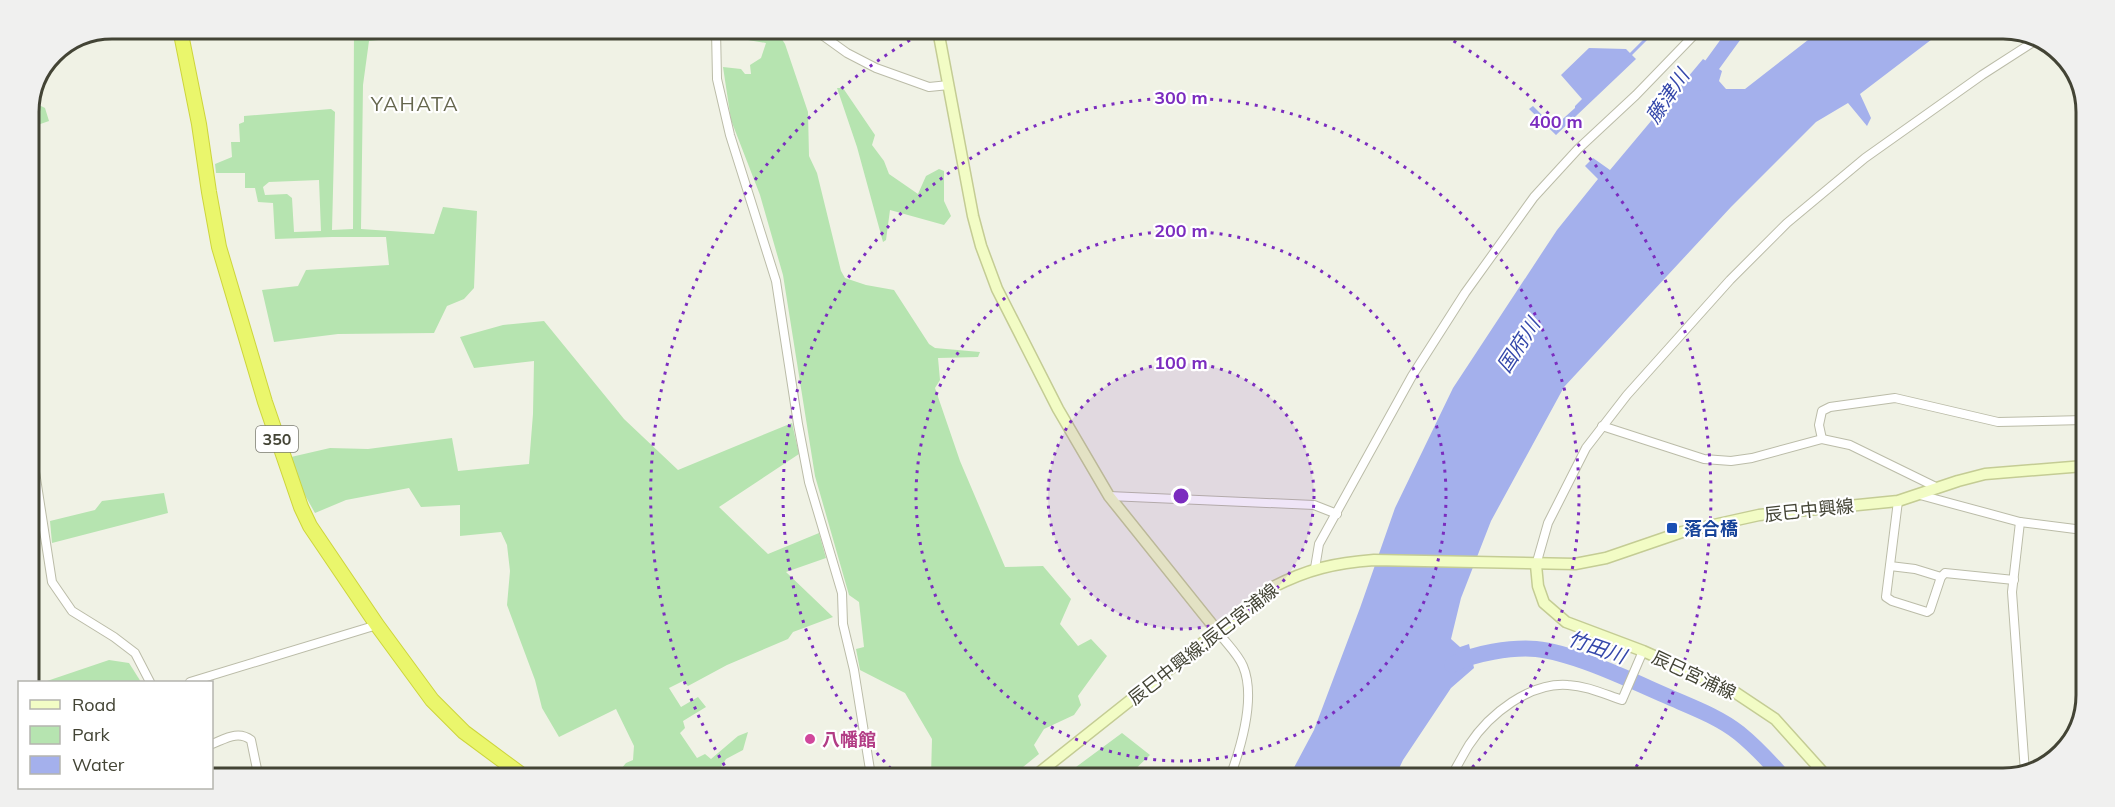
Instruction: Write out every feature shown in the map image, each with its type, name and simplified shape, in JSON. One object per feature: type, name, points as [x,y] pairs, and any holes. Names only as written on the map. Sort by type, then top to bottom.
[{"type":"highway","name":"350","points":[[182,39],[199,124],[208,192],[219,247],[284,462],[301,507],[310,526],[376,625],[426,693],[447,716],[512,768]]},
{"type":"main road","points":[[940,39],[973,216],[981,246],[997,288],[1058,409],[1110,496],[1218,633]]},
{"type":"main road","name":"辰巳中興線","points":[[1536,565],[1575,564],[1606,558],[1682,532],[1759,515],[1898,501],[1958,481],[1999,472],[2076,467]]},
{"type":"main road","name":"辰巳中興線;辰巳宮浦線","points":[[1045,768],[1273,587],[1320,567],[1342,562],[1374,560],[1536,565]]},
{"type":"main road","name":"辰巳宮浦線","points":[[1536,565],[1538,586],[1544,603],[1566,622],[1733,692],[1775,719],[1819,768]]},
{"type":"street","points":[[716,39],[717,79],[730,135],[776,281],[809,482],[842,593],[843,624],[854,670],[870,768]]},
{"type":"street","points":[[828,39],[870,65],[929,87],[949,85]]},
{"type":"street","points":[[1320,567],[1318,544],[1337,514],[1412,376],[1466,293],[1534,197],[1578,149],[1690,39]]},
{"type":"street","points":[[1536,565],[1544,534],[1586,448],[1688,325],[1787,223],[1865,158],[1982,75],[2030,44]]},
{"type":"street","points":[[1822,439],[1819,425],[1822,411],[1830,407],[1895,398],[1998,422],[2076,420]]},
{"type":"street","points":[[1602,426],[1704,459],[1731,461],[1752,458],[1822,439],[1850,445],[1938,488]]},
{"type":"street","points":[[1920,495],[2020,522],[2076,529]]},
{"type":"street","points":[[1110,496],[1314,505],[1337,514]]},
{"type":"street","points":[[39,498],[52,582],[72,611],[135,653],[149,681]]},
{"type":"street","points":[[1898,501],[1886,597],[1924,612],[1930,610],[1941,577],[1945,573],[2014,580]]},
{"type":"street","points":[[2020,522],[2012,592],[2024,765]]},
{"type":"street","points":[[1890,566],[1914,569],[1941,577]]},
{"type":"street","points":[[193,681],[376,625]]},
{"type":"street","points":[[1218,633],[1242,664],[1247,681],[1242,739],[1233,768]]},
{"type":"street","points":[[1456,768],[1470,744],[1490,718],[1527,695],[1552,686],[1567,685],[1584,687],[1622,700],[1641,655]]},
{"type":"street","points":[[213,744],[238,734],[244,735],[251,740],[257,768]]},
{"type":"green space","points":[[354,39],[388,39],[369,41],[363,85],[361,229],[434,234],[443,207],[477,211],[474,288],[464,299],[447,306],[434,333],[338,334],[274,342],[262,290],[298,286],[306,270],[389,265],[386,237],[275,239],[273,203],[258,202],[255,188],[245,188],[245,173],[216,173],[215,164],[232,157],[231,142],[240,142],[239,124],[244,122],[244,116],[331,109],[335,112],[332,230],[353,229]],"holes":[[[319,180],[321,231],[294,232],[292,198],[287,194],[265,195],[263,187],[269,182]]]},
{"type":"green space","points":[[782,39],[785,44],[808,112],[809,156],[817,173],[841,271],[845,278],[866,285],[894,290],[929,344],[935,348],[980,352],[978,357],[938,358],[940,380],[935,388],[960,461],[1005,567],[1043,566],[1071,599],[1060,624],[1078,646],[1091,639],[1107,656],[1078,696],[1081,705],[1074,715],[1044,729],[1034,745],[1039,754],[1022,768],[931,768],[932,739],[905,693],[860,670],[856,649],[864,647],[859,602],[849,595],[815,476],[783,275],[760,195],[731,120],[723,67],[741,69],[745,74],[751,74],[750,65],[761,58],[766,43],[748,40]]},
{"type":"green space","points":[[837,88],[843,88],[875,135],[872,145],[884,161],[889,174],[918,194],[926,176],[939,169],[944,171],[944,201],[951,216],[944,225],[890,210],[886,240],[883,242],[857,147]]},
{"type":"green space","points":[[39,105],[45,108],[49,121],[39,124]]},
{"type":"green space","points":[[544,321],[624,419],[678,470],[792,423],[799,454],[719,507],[768,554],[819,533],[826,558],[786,572],[833,617],[793,632],[788,639],[727,665],[688,686],[683,681],[669,688],[681,707],[698,697],[706,707],[683,721],[685,728],[680,733],[697,758],[705,754],[711,759],[738,736],[748,732],[743,750],[726,759],[720,768],[622,768],[633,760],[634,746],[616,709],[559,737],[542,708],[535,680],[507,605],[510,571],[507,545],[501,532],[460,536],[460,505],[421,507],[409,488],[346,500],[315,513],[302,490],[291,457],[330,448],[368,449],[452,438],[458,471],[529,464],[534,361],[474,368],[460,337],[503,325]]},
{"type":"green space","points":[[164,493],[168,513],[52,543],[50,521],[95,510],[102,501]]},
{"type":"green space","points":[[109,660],[129,663],[140,681],[47,681]]},
{"type":"green space","points":[[1122,733],[1150,755],[1136,768],[1075,768]]},
{"type":"water","name":"国府川","points":[[1809,39],[1932,39],[1860,94],[1871,118],[1867,126],[1848,103],[1816,122],[1731,207],[1564,387],[1491,521],[1461,598],[1451,639],[1460,647],[1469,644],[1474,668],[1451,688],[1399,768],[1294,768],[1314,730],[1395,508],[1453,388],[1557,230],[1598,179],[1585,166],[1593,158],[1610,170],[1703,59],[1722,71],[1719,81],[1726,89],[1745,89]]},
{"type":"water","points":[[1589,48],[1626,49],[1636,59],[1556,135],[1529,109],[1533,106],[1547,120],[1550,119],[1556,125],[1575,108],[1582,99],[1561,75]]},
{"type":"waterway","points":[[1629,56],[1646,39]]},
{"type":"waterway","name":"藤津川","points":[[1699,83],[1731,39]]},
{"type":"waterway","name":"竹田川","points":[[1452,665],[1470,657],[1505,650],[1536,649],[1568,656],[1621,676],[1723,722],[1751,743],[1775,768]]},
{"type":"place","name":"落合橋","points":[[1672,528]]},
{"type":"place","name":"八幡館","points":[[810,739]]},
{"type":"district","name":"YAHATA","points":[[415,103]]}]
